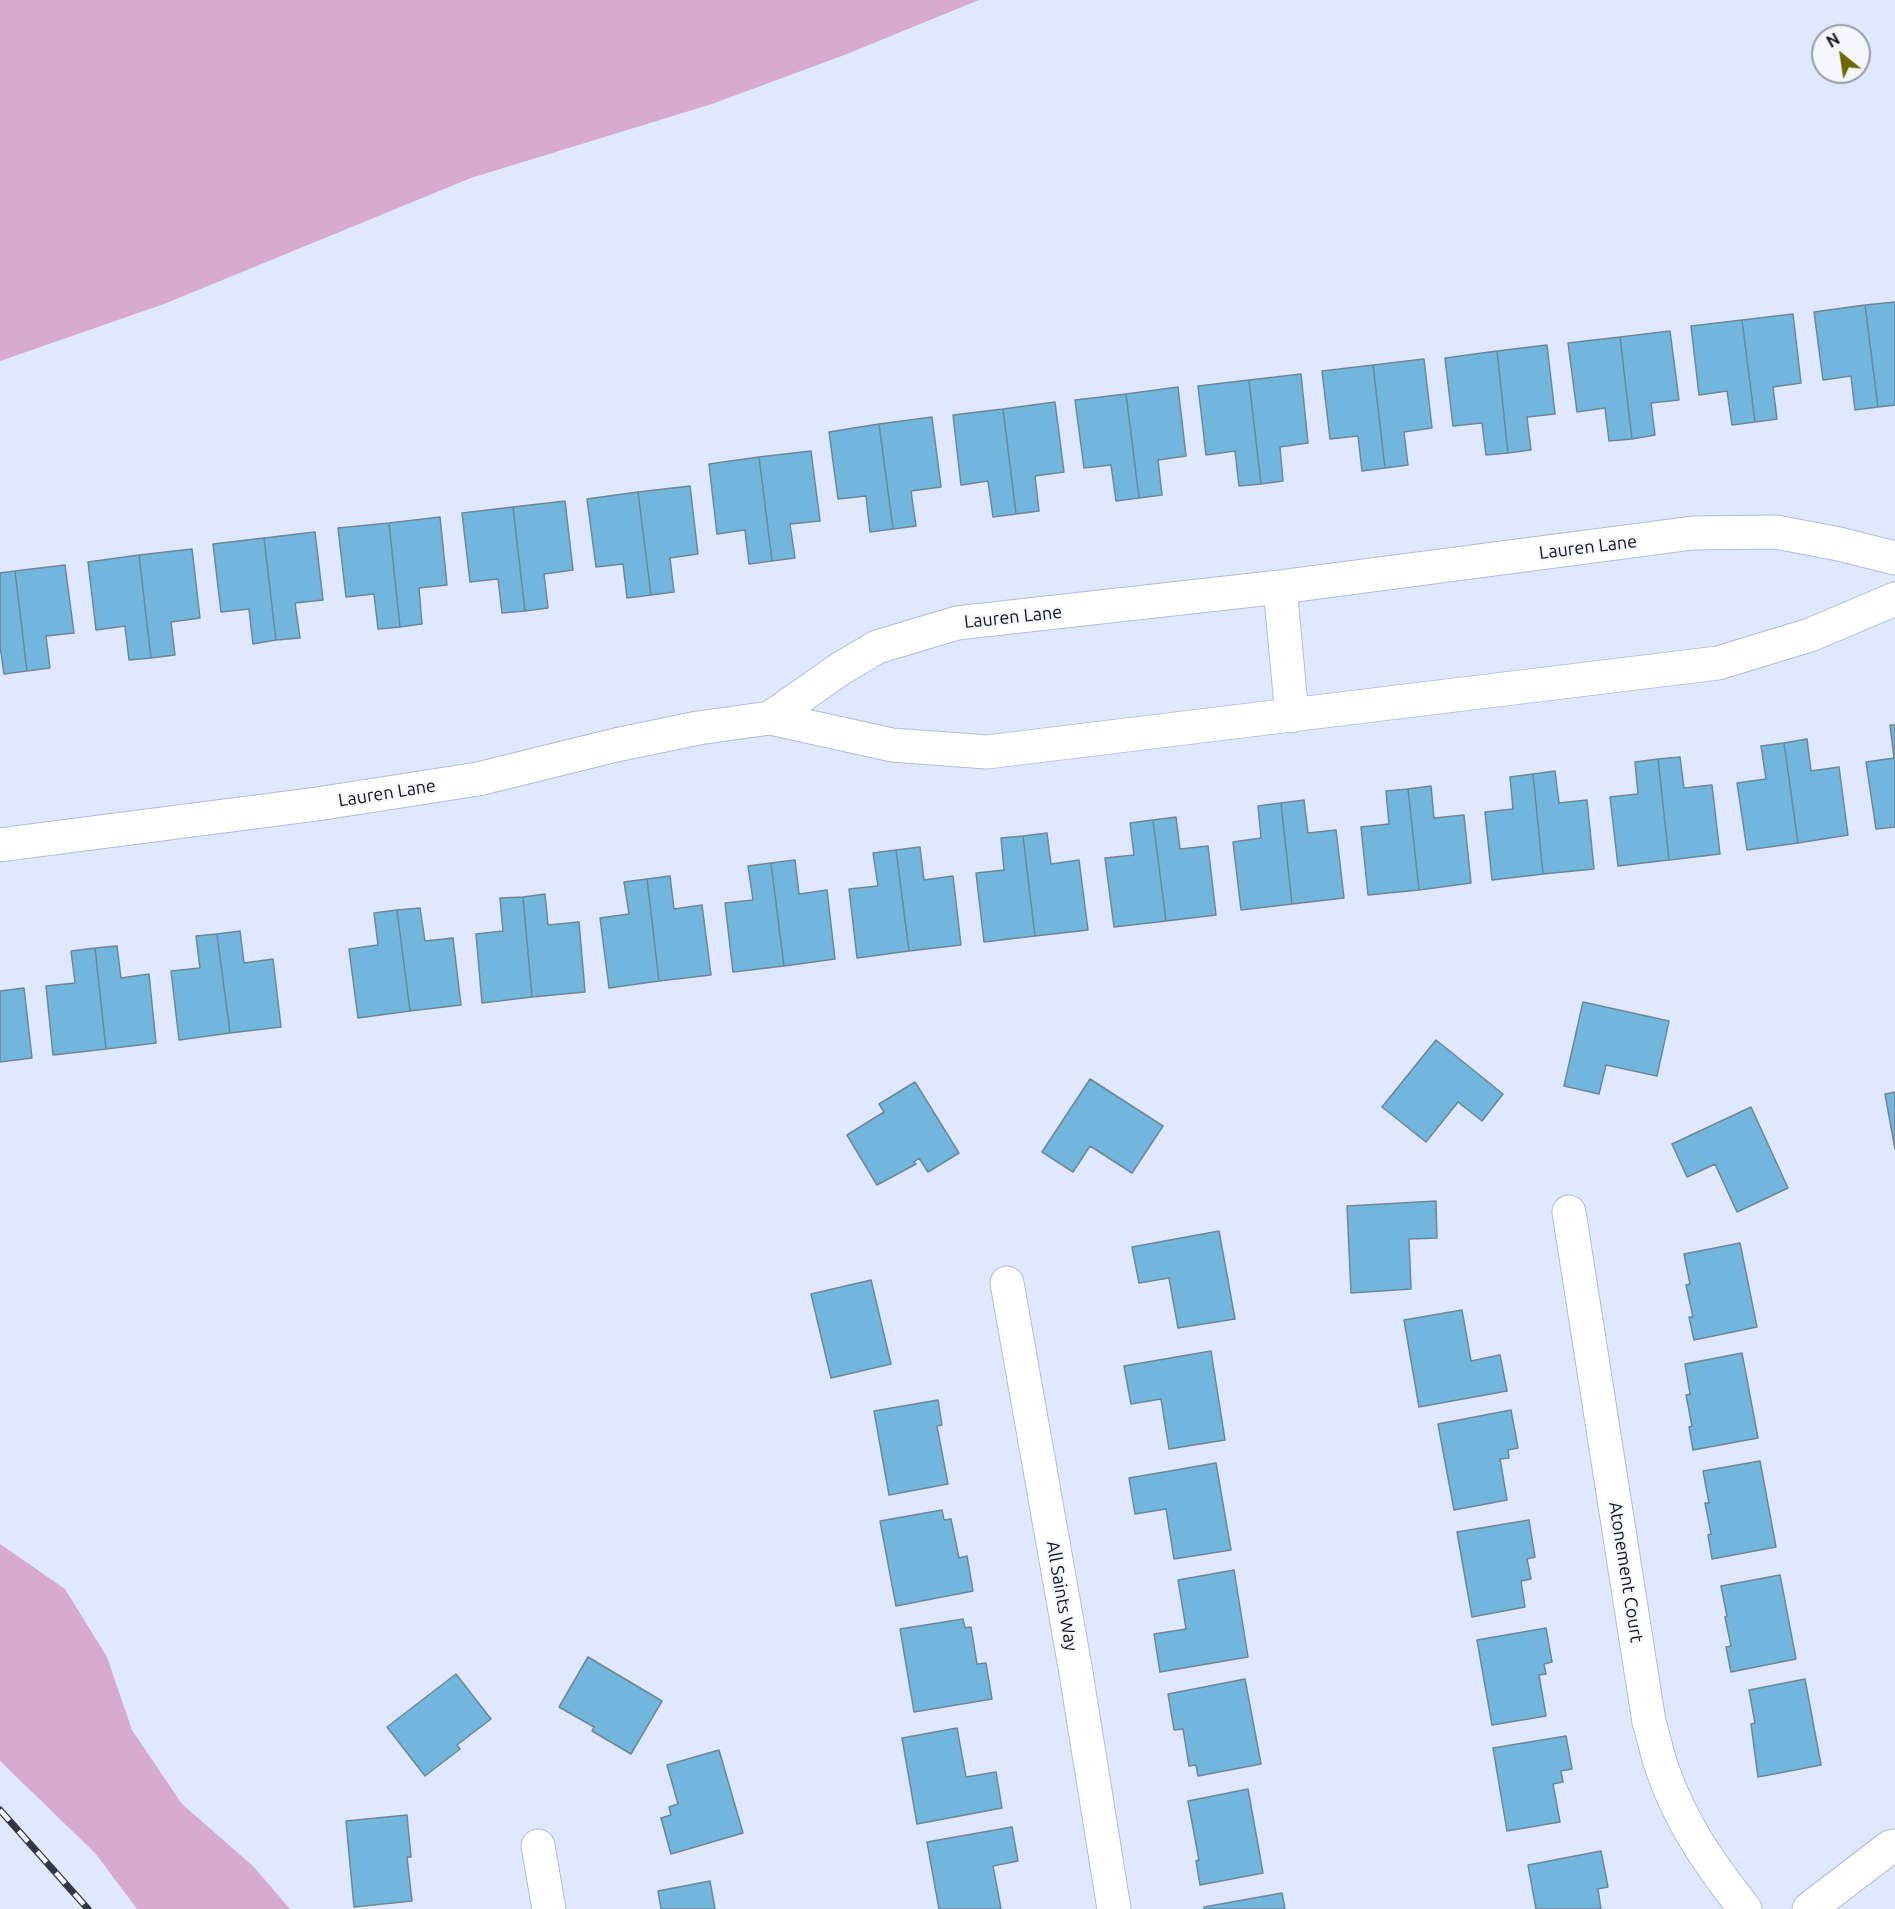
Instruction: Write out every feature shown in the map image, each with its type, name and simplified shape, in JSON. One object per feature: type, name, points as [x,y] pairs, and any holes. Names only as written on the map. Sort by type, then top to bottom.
[{"type":"street","name":"Lauren Lane","points":[[770,718],[840,669],[877,647],[957,623],[1280,587],[1693,533],[1776,532],[1895,558]]},
{"type":"street","points":[[1280,587],[1292,716]]},
{"type":"street","name":"Lauren Lane","points":[[0,845],[317,804],[478,779],[616,744],[698,728],[770,718],[892,745],[987,752],[1718,663],[1810,635],[1895,599]]},
{"type":"street","name":"Atonement Court","points":[[1569,1212],[1649,1722],[1662,1770],[1682,1816],[1712,1867],[1745,1909]]},
{"type":"street","name":"All Saints Way","points":[[1007,1283],[1075,1667],[1114,1909]]},
{"type":"street","points":[[538,1846],[549,1909]]},
{"type":"street","points":[[1809,1909],[1890,1847],[1895,1846]]},
{"type":"shaded area","points":[[0,0],[979,0],[847,54],[712,104],[471,178],[164,304],[0,361]]},
{"type":"shaded area","points":[[0,1544],[65,1589],[107,1657],[132,1730],[182,1804],[253,1866],[290,1909],[137,1909],[95,1853],[0,1761]]},
{"type":"building","points":[[1895,302],[1895,405],[1878,407],[1865,305]]},
{"type":"building","points":[[1865,305],[1878,407],[1855,410],[1851,376],[1823,380],[1814,312]]},
{"type":"building","points":[[1793,314],[1801,383],[1773,387],[1777,419],[1755,422],[1742,320]]},
{"type":"building","points":[[1742,320],[1755,422],[1732,425],[1727,391],[1699,395],[1691,326]]},
{"type":"building","points":[[1670,331],[1679,400],[1651,403],[1655,435],[1632,439],[1620,337]]},
{"type":"building","points":[[1620,337],[1632,439],[1609,441],[1605,408],[1577,412],[1568,343]]},
{"type":"building","points":[[1547,345],[1555,414],[1527,417],[1531,450],[1508,453],[1497,351]]},
{"type":"building","points":[[1497,351],[1508,453],[1486,455],[1482,423],[1453,426],[1445,358]]},
{"type":"building","points":[[1424,359],[1432,428],[1404,432],[1408,465],[1385,468],[1373,365]]},
{"type":"building","points":[[1373,365],[1385,468],[1362,471],[1358,436],[1330,439],[1322,371]]},
{"type":"building","points":[[1301,374],[1308,443],[1280,447],[1283,481],[1261,484],[1249,380]]},
{"type":"building","points":[[1249,380],[1261,484],[1239,486],[1235,451],[1206,455],[1198,386]]},
{"type":"building","points":[[1178,387],[1186,456],[1158,460],[1162,495],[1139,498],[1126,394]]},
{"type":"building","points":[[1126,394],[1139,498],[1116,501],[1111,465],[1084,468],[1075,400]]},
{"type":"building","points":[[1055,402],[1064,472],[1035,476],[1039,511],[1016,514],[1003,409]]},
{"type":"building","points":[[1003,409],[1016,514],[993,517],[988,481],[961,485],[953,415]]},
{"type":"building","points":[[932,417],[941,487],[911,491],[916,526],[893,529],[879,424]]},
{"type":"building","points":[[879,424],[893,529],[870,532],[866,496],[838,499],[829,432]]},
{"type":"building","points":[[811,451],[820,521],[790,524],[795,558],[772,561],[759,457]]},
{"type":"building","points":[[759,457],[772,561],[749,564],[745,530],[717,534],[709,464]]},
{"type":"building","points":[[690,486],[698,554],[670,558],[674,592],[651,595],[638,492]]},
{"type":"building","points":[[638,492],[651,595],[627,598],[623,564],[596,567],[587,499]]},
{"type":"building","points":[[565,501],[573,570],[544,574],[548,608],[525,611],[513,507]]},
{"type":"building","points":[[513,507],[525,611],[502,613],[498,579],[470,582],[462,513]]},
{"type":"building","points":[[440,517],[447,585],[419,588],[422,624],[400,627],[389,523]]},
{"type":"building","points":[[389,523],[400,627],[378,629],[374,594],[346,597],[338,528]]},
{"type":"building","points":[[315,532],[323,600],[295,603],[300,638],[276,640],[264,538]]},
{"type":"building","points":[[264,538],[276,640],[253,644],[249,609],[221,612],[213,544]]},
{"type":"building","points":[[192,549],[200,618],[171,622],[175,655],[151,658],[139,555]]},
{"type":"building","points":[[139,555],[151,658],[129,660],[125,626],[96,630],[88,562]]},
{"type":"building","points":[[65,565],[74,633],[46,636],[50,668],[27,671],[15,571]]},
{"type":"building","points":[[15,571],[27,671],[4,674],[0,646],[0,573]]},
{"type":"building","points":[[1890,725],[1895,725],[1895,827],[1876,829],[1866,762],[1894,758]]},
{"type":"building","points":[[1807,739],[1811,771],[1839,767],[1848,835],[1798,843],[1784,743]]},
{"type":"building","points":[[1784,743],[1798,843],[1747,850],[1737,783],[1766,779],[1761,746]]},
{"type":"building","points":[[1680,757],[1684,788],[1712,785],[1720,854],[1669,860],[1658,759]]},
{"type":"building","points":[[1658,759],[1669,860],[1618,866],[1610,797],[1638,794],[1635,762]]},
{"type":"building","points":[[1555,771],[1559,803],[1587,800],[1594,869],[1543,874],[1533,774]]},
{"type":"building","points":[[1533,774],[1543,874],[1492,880],[1485,812],[1513,809],[1510,777]]},
{"type":"building","points":[[1431,786],[1434,818],[1464,815],[1471,883],[1419,890],[1408,789]]},
{"type":"building","points":[[1408,789],[1419,890],[1368,895],[1361,827],[1389,824],[1386,791]]},
{"type":"building","points":[[1304,800],[1308,833],[1336,830],[1344,898],[1292,904],[1281,803]]},
{"type":"building","points":[[1281,803],[1292,904],[1241,910],[1233,842],[1261,838],[1258,806]]},
{"type":"building","points":[[1176,817],[1180,849],[1208,846],[1216,915],[1166,921],[1153,820]]},
{"type":"building","points":[[1153,820],[1166,921],[1114,927],[1105,858],[1134,855],[1130,823]]},
{"type":"building","points":[[1047,833],[1051,864],[1079,860],[1088,930],[1035,936],[1023,836]]},
{"type":"building","points":[[1023,836],[1035,936],[984,942],[976,873],[1004,870],[1001,838]]},
{"type":"building","points":[[920,847],[924,880],[953,876],[961,945],[909,951],[896,850]]},
{"type":"building","points":[[896,850],[909,951],[857,958],[849,889],[878,886],[873,853]]},
{"type":"building","points":[[795,860],[799,894],[827,890],[835,959],[784,966],[771,863]]},
{"type":"building","points":[[771,863],[784,966],[733,972],[725,903],[753,900],[748,866]]},
{"type":"building","points":[[670,876],[674,909],[702,905],[711,975],[659,981],[647,879]]},
{"type":"building","points":[[647,879],[659,981],[609,988],[600,918],[629,914],[624,882]]},
{"type":"building","points":[[545,894],[548,925],[579,922],[585,992],[532,997],[523,897]]},
{"type":"building","points":[[523,897],[532,997],[482,1003],[476,934],[503,931],[500,898]]},
{"type":"building","points":[[420,908],[425,941],[453,938],[461,1005],[410,1011],[397,910]]},
{"type":"building","points":[[397,910],[410,1011],[358,1018],[349,949],[378,945],[374,913]]},
{"type":"building","points":[[240,931],[244,963],[273,959],[281,1027],[230,1033],[217,934]]},
{"type":"building","points":[[217,934],[230,1033],[179,1040],[171,971],[200,968],[196,936]]},
{"type":"building","points":[[117,946],[121,978],[149,974],[156,1043],[106,1049],[95,948]]},
{"type":"building","points":[[95,948],[106,1049],[53,1055],[46,986],[75,983],[71,951]]},
{"type":"building","points":[[24,988],[32,1058],[0,1062],[0,991]]},
{"type":"building","points":[[1583,1002],[1669,1021],[1657,1076],[1606,1065],[1599,1094],[1564,1086]]},
{"type":"building","points":[[1436,1040],[1503,1094],[1482,1121],[1458,1102],[1426,1142],[1382,1107]]},
{"type":"building","points":[[1090,1079],[1163,1126],[1132,1173],[1090,1146],[1073,1172],[1042,1152]]},
{"type":"building","points":[[915,1082],[959,1153],[928,1172],[919,1158],[914,1162],[916,1164],[877,1185],[847,1135],[884,1112],[879,1104]]},
{"type":"building","points":[[1895,1092],[1895,1149],[1885,1094]]},
{"type":"building","points":[[1751,1107],[1788,1188],[1737,1212],[1715,1164],[1687,1177],[1672,1144]]},
{"type":"building","points":[[1436,1201],[1437,1238],[1409,1239],[1411,1289],[1351,1293],[1347,1206]]},
{"type":"building","points":[[1219,1231],[1235,1319],[1178,1328],[1169,1278],[1139,1283],[1132,1247]]},
{"type":"building","points":[[1740,1243],[1757,1327],[1694,1340],[1689,1317],[1693,1317],[1686,1285],[1690,1284],[1684,1254]]},
{"type":"building","points":[[871,1280],[891,1364],[831,1378],[811,1294]]},
{"type":"building","points":[[1462,1310],[1471,1361],[1500,1355],[1507,1391],[1419,1407],[1404,1320]]},
{"type":"building","points":[[1211,1351],[1225,1440],[1169,1449],[1161,1399],[1131,1404],[1124,1366]]},
{"type":"building","points":[[1742,1353],[1758,1438],[1693,1450],[1689,1427],[1692,1426],[1686,1395],[1690,1394],[1685,1364]]},
{"type":"building","points":[[938,1400],[942,1425],[937,1426],[948,1484],[889,1495],[874,1411]]},
{"type":"building","points":[[1511,1410],[1518,1448],[1508,1450],[1509,1458],[1500,1459],[1507,1500],[1454,1510],[1438,1424]]},
{"type":"building","points":[[1760,1461],[1776,1547],[1712,1559],[1708,1535],[1711,1534],[1705,1503],[1709,1503],[1703,1471]]},
{"type":"building","points":[[1216,1463],[1231,1550],[1174,1559],[1166,1509],[1135,1514],[1129,1478]]},
{"type":"building","points":[[942,1510],[944,1520],[951,1519],[959,1558],[967,1556],[973,1591],[896,1606],[880,1521]]},
{"type":"building","points":[[1529,1520],[1535,1557],[1527,1559],[1531,1579],[1521,1581],[1525,1607],[1472,1617],[1457,1532]]},
{"type":"building","points":[[1234,1570],[1248,1657],[1160,1672],[1154,1634],[1186,1629],[1178,1580]]},
{"type":"building","points":[[1780,1575],[1796,1659],[1731,1672],[1726,1647],[1731,1646],[1721,1586]]},
{"type":"building","points":[[963,1619],[965,1628],[971,1627],[977,1664],[986,1663],[992,1699],[914,1712],[900,1629]]},
{"type":"building","points":[[1546,1628],[1552,1662],[1544,1664],[1546,1674],[1539,1675],[1546,1716],[1492,1725],[1477,1640]]},
{"type":"building","points":[[588,1657],[662,1701],[631,1754],[592,1731],[594,1727],[559,1707]]},
{"type":"building","points":[[456,1674],[491,1719],[457,1745],[460,1749],[425,1776],[387,1727]]},
{"type":"building","points":[[1245,1679],[1261,1764],[1198,1776],[1196,1765],[1189,1766],[1183,1729],[1174,1730],[1168,1694]]},
{"type":"building","points":[[1805,1679],[1821,1765],[1758,1777],[1751,1724],[1755,1723],[1749,1690]]},
{"type":"building","points":[[957,1728],[966,1777],[996,1772],[1002,1808],[917,1824],[902,1738]]},
{"type":"building","points":[[1566,1736],[1572,1769],[1561,1771],[1563,1782],[1553,1784],[1560,1822],[1507,1831],[1493,1748]]},
{"type":"building","points":[[719,1750],[743,1833],[671,1854],[661,1818],[671,1815],[669,1807],[678,1804],[667,1765]]},
{"type":"building","points":[[1248,1789],[1263,1873],[1200,1885],[1196,1861],[1199,1860],[1188,1801]]},
{"type":"building","points":[[407,1815],[411,1857],[407,1857],[412,1901],[354,1907],[346,1821]]},
{"type":"building","points":[[1012,1827],[1018,1861],[993,1866],[1001,1909],[939,1909],[927,1842]]},
{"type":"building","points":[[1601,1851],[1608,1887],[1598,1889],[1601,1909],[1536,1909],[1528,1865]]},
{"type":"building","points":[[710,1881],[715,1909],[661,1909],[658,1891]]},
{"type":"building","points":[[1282,1893],[1285,1909],[1204,1909],[1204,1907]]},
{"type":"railway","points":[[0,1810],[88,1909]]}]
